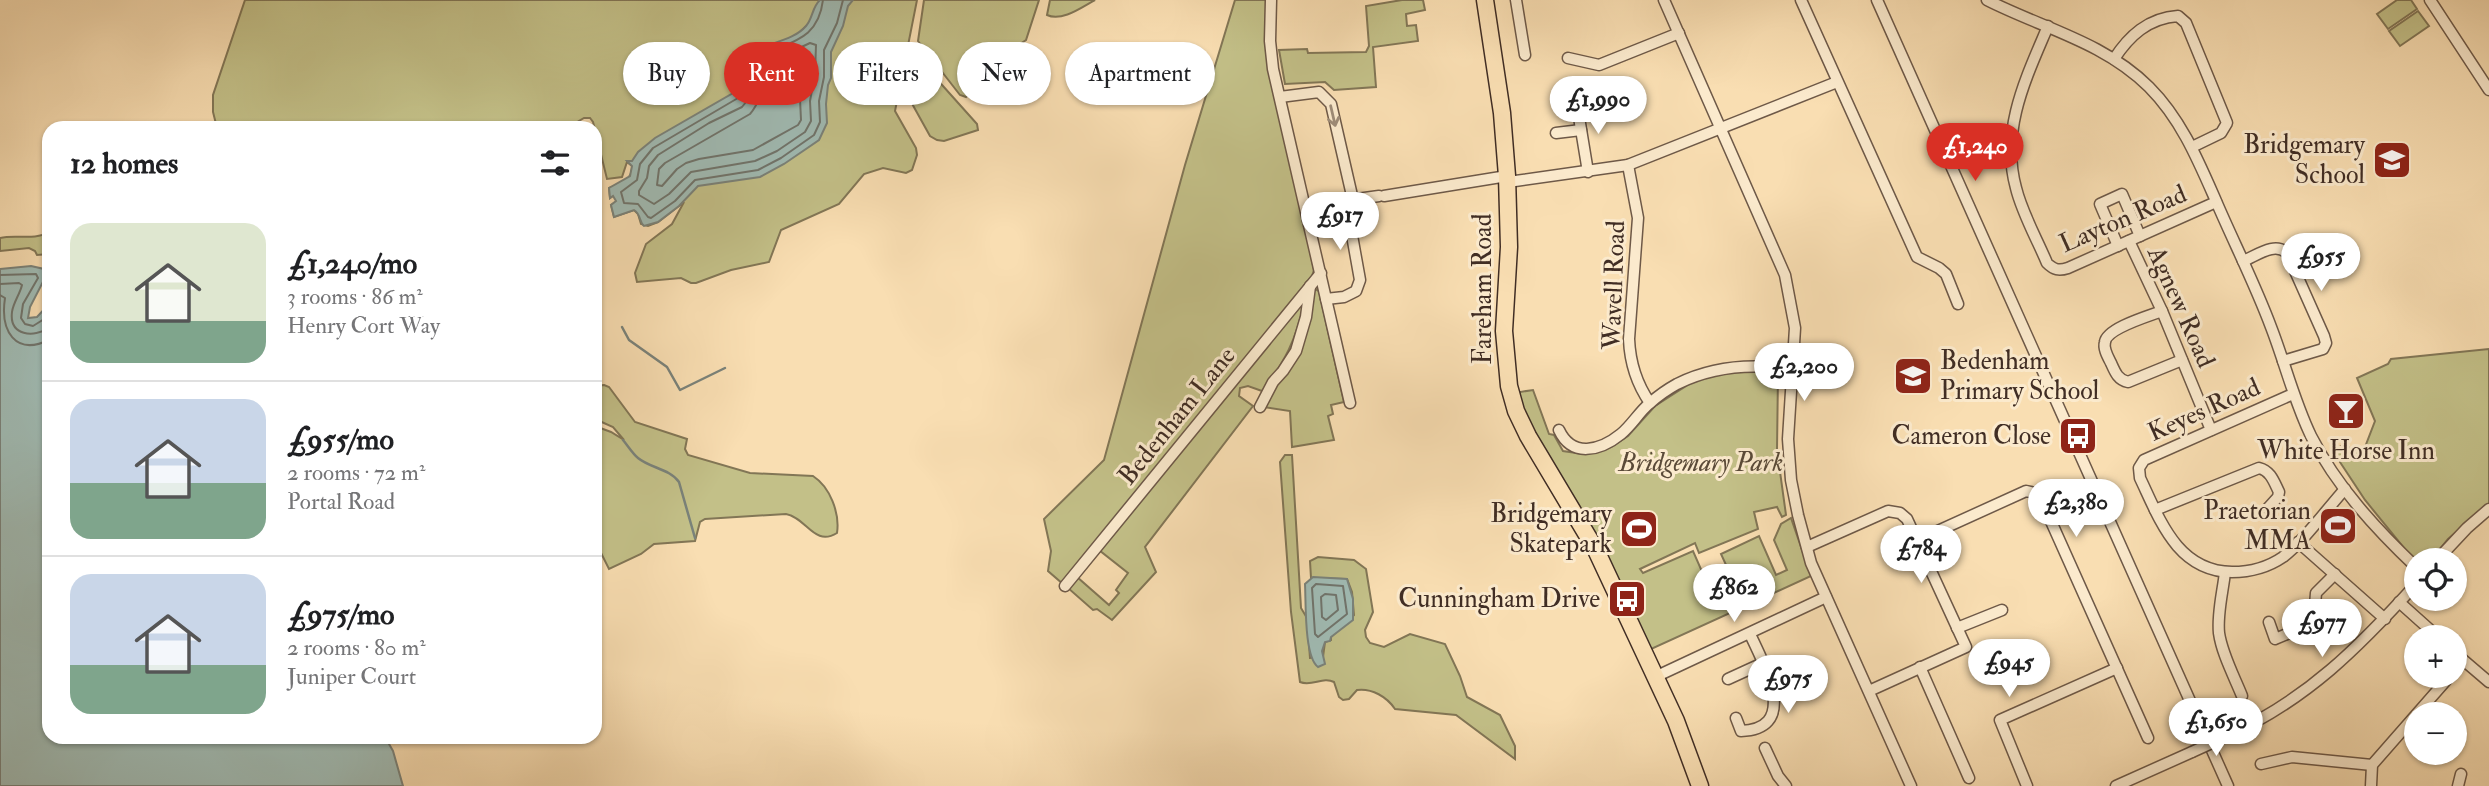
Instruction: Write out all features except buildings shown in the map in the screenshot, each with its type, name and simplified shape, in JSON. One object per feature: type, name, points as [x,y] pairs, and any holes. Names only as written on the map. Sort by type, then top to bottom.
[{"type":"main road","name":"Fareham Road","points":[[1485,0],[1502,113],[1507,179],[1505,359],[1508,386],[1528,436],[1596,550],[1676,721],[1700,786]]},
{"type":"street","points":[[1271,0],[1270,41],[1280,97],[1350,403]]},
{"type":"street","points":[[1516,0],[1525,55]]},
{"type":"street","points":[[1664,0],[1785,275],[1794,313],[1788,439],[1791,480],[1807,547],[1826,597],[1910,786]]},
{"type":"street","points":[[1801,0],[1917,257],[1946,274],[1958,304]]},
{"type":"street","points":[[1877,0],[2228,786]]},
{"type":"street","points":[[1987,0],[2048,26],[2114,59],[2151,89],[2166,107],[2192,147],[2243,261],[2270,323],[2293,394],[2311,436],[2326,464],[2363,514],[2404,555]]},
{"type":"street","points":[[2430,0],[2489,90]]},
{"type":"street","points":[[2114,59],[2134,32],[2168,16],[2178,16],[2186,23],[2227,123],[2221,133],[2192,147]]},
{"type":"street","name":"Layton Road","points":[[2048,26],[2020,93],[2014,115],[2011,153],[2016,191],[2047,263],[2053,269],[2060,270],[2216,202]]},
{"type":"street","points":[[1568,58],[1599,65],[1679,33]]},
{"type":"street","points":[[1306,206],[1628,165],[1837,82]]},
{"type":"street","points":[[1280,97],[1319,92],[1331,104],[1350,201],[1360,280],[1356,291],[1344,297],[1326,299]]},
{"type":"street","points":[[1577,105],[1588,172]]},
{"type":"street","points":[[1556,133],[1581,130]]},
{"type":"street","name":"Wavell Road","points":[[1628,165],[1638,218],[1630,357],[1640,388],[1650,403]]},
{"type":"street","points":[[2118,246],[2100,204],[2122,194],[2140,236]]},
{"type":"street","name":"Agnew Road","points":[[2129,241],[2162,311],[2211,430]]},
{"type":"street","points":[[2243,261],[2276,247],[2283,248],[2324,336],[2326,343],[2323,349],[2283,361]]},
{"type":"street","name":"Bedenham Lane","points":[[1065,586],[1321,272]]},
{"type":"street","points":[[1259,407],[1273,382],[1296,351],[1306,317],[1310,285]]},
{"type":"street","points":[[2162,311],[2111,331],[2105,339],[2104,348],[2118,377],[2128,382],[2182,359]]},
{"type":"street","points":[[1559,429],[1564,441],[1570,446],[1591,449],[1607,444],[1622,434],[1650,403],[1696,376],[1722,369],[1764,365],[1792,370]]},
{"type":"street","name":"Keyes Road","points":[[2293,394],[2144,460],[2139,468],[2140,478],[2167,534],[2182,552],[2201,565],[2225,572],[2263,568],[2286,555],[2345,489]]},
{"type":"street","points":[[2155,510],[2259,468],[2270,474],[2279,492],[2268,508]]},
{"type":"street","points":[[1917,540],[2026,491],[2035,493],[2041,499],[2148,738]]},
{"type":"street","points":[[2448,548],[2489,510]]},
{"type":"street","points":[[1807,547],[1888,511],[1900,513],[1907,519],[1966,648],[1868,691]]},
{"type":"street","points":[[2298,541],[2385,618]]},
{"type":"street","points":[[2225,572],[2219,633],[2242,696]]},
{"type":"street","points":[[2269,622],[2275,639],[2306,626],[2314,618],[2316,593],[2335,574]]},
{"type":"street","points":[[1655,677],[1826,597]]},
{"type":"street","points":[[2116,786],[2274,713],[2346,659],[2404,597]]},
{"type":"street","points":[[2399,603],[2424,625]]},
{"type":"street","points":[[1957,628],[2002,610]]},
{"type":"street","points":[[1736,718],[1741,731],[1761,727],[1770,720],[1774,706],[1770,678],[1750,634]]},
{"type":"street","points":[[1728,680],[1763,663]]},
{"type":"street","points":[[2467,663],[2489,682]]},
{"type":"street","points":[[1920,667],[1969,778]]},
{"type":"street","points":[[2027,786],[2000,720],[2117,668]]},
{"type":"street","points":[[2371,786],[2372,765],[2439,688]]},
{"type":"street","points":[[1765,748],[1778,776],[1786,786]]},
{"type":"street","points":[[2261,764],[2292,757],[2372,765]]},
{"type":"street","points":[[2458,786],[2461,774]]},
{"type":"green space","points":[[245,0],[829,0],[817,37],[811,42],[724,42],[724,105],[730,105],[610,198],[609,188],[628,178],[632,166],[627,162],[622,177],[607,179],[602,159],[602,121],[592,121],[590,118],[579,121],[215,121],[213,95]]},
{"type":"green space","points":[[834,0],[917,0],[909,42],[833,42],[833,105],[896,105],[895,111],[916,148],[917,155],[912,170],[906,173],[883,168],[864,174],[839,204],[781,230],[769,262],[731,270],[696,283],[681,278],[637,282],[635,273],[646,244],[672,224],[684,202],[658,222],[648,226],[641,224],[634,210],[614,217],[611,205],[623,198],[724,103],[819,105],[819,42],[789,42]]},
{"type":"green space","points":[[924,0],[1039,0],[1023,42],[957,42],[957,91],[943,73],[943,42],[918,41]]},
{"type":"green space","points":[[1050,0],[1095,0],[1072,13],[1053,17],[1047,15]]},
{"type":"green space","points":[[1235,0],[1266,0],[1266,38],[1314,270],[1312,276],[1063,584],[1048,571],[1051,551],[1044,519],[1104,460],[1203,105],[1215,105],[1215,66]]},
{"type":"green space","points":[[1402,0],[1423,0],[1425,10],[1406,14],[1407,26],[1416,25],[1418,41],[1373,47],[1376,87],[1334,90],[1325,82],[1285,84],[1279,50],[1307,49],[1308,53],[1366,52],[1369,46],[1366,6]]},
{"type":"green space","points":[[2397,0],[2411,0],[2417,9],[2388,29],[2377,14]]},
{"type":"green space","points":[[2418,11],[2429,26],[2400,46],[2389,31]]},
{"type":"green space","points":[[943,86],[957,105],[977,124],[978,130],[944,141],[930,136],[913,105],[943,105]]},
{"type":"green space","points":[[42,235],[42,255],[37,255],[29,248],[0,251],[0,238]]},
{"type":"green space","points":[[1315,289],[1319,291],[1344,402],[1331,405],[1333,414],[1328,416],[1334,440],[1292,447],[1290,411],[1263,407],[1269,393],[1284,377]]},
{"type":"green space","points":[[1301,302],[1304,303],[1297,328],[1289,350],[1277,370],[1262,391],[1248,386],[1240,388],[1239,396],[1253,406],[1145,547],[1156,572],[1112,620],[1097,609],[1093,610],[1068,588],[1077,577],[1109,605],[1119,593],[1116,590],[1128,573],[1099,550]]},
{"type":"green space","points":[[2489,349],[2489,504],[2441,548],[2404,548],[2365,500],[2332,450],[2344,445],[2356,451],[2365,447],[2375,421],[2357,378],[2388,364],[2391,359]]},
{"type":"green space","name":"Bridgemary Park","points":[[1755,369],[1778,374],[1777,450],[1786,515],[1782,517],[1777,507],[1754,512],[1758,529],[1699,553],[1695,543],[1640,569],[1643,573],[1693,551],[1714,599],[1737,589],[1721,554],[1759,536],[1776,575],[1787,570],[1774,540],[1781,524],[1791,518],[1811,576],[1649,650],[1520,406],[1520,392],[1533,390],[1549,434],[1554,435],[1563,451],[1583,454],[1611,447],[1628,436],[1655,406],[1694,381],[1720,373]]},
{"type":"green space","points":[[602,385],[609,387],[635,422],[687,439],[685,449],[688,455],[750,473],[813,476],[824,487],[832,501],[837,517],[837,533],[829,536],[816,534],[786,514],[705,519],[700,522],[695,541],[654,544],[641,554],[609,569],[602,555],[602,429],[624,440],[613,427],[602,422]]},
{"type":"green space","points":[[1285,455],[1292,455],[1301,608],[1307,618],[1310,658],[1323,657],[1325,642],[1331,640],[1354,615],[1352,592],[1347,579],[1311,578],[1310,561],[1318,557],[1354,560],[1366,569],[1373,612],[1365,630],[1370,643],[1384,647],[1410,634],[1445,644],[1467,697],[1500,715],[1515,746],[1515,759],[1456,715],[1395,709],[1383,697],[1368,690],[1357,690],[1349,699],[1343,700],[1339,697],[1334,682],[1330,680],[1300,682],[1291,612],[1280,462]]},
{"type":"water","points":[[820,0],[853,0],[848,6],[836,42],[833,42],[826,104],[827,123],[819,140],[760,177],[698,186],[679,206],[658,222],[644,226],[634,210],[614,217],[611,205],[616,201],[613,196],[610,198],[609,188],[630,176],[632,166],[627,161],[632,161],[638,152],[655,138],[724,98],[724,105],[819,105],[819,42],[778,42],[801,30],[808,23]]},
{"type":"water","points":[[31,266],[42,269],[42,284],[30,307],[28,318],[37,317],[42,312],[42,744],[389,744],[403,786],[0,786],[0,269]]},
{"type":"water","points":[[1313,577],[1347,579],[1353,599],[1353,620],[1331,637],[1330,641],[1325,642],[1322,651],[1325,664],[1318,667],[1310,652],[1306,616],[1305,584]]},
{"type":"waterway","points":[[622,327],[629,340],[667,367],[680,390],[725,368]]},
{"type":"waterway","points":[[623,440],[638,458],[670,474],[679,482],[695,538]]},
{"type":"place","name":"Bridgemary School","points":[[2392,160]]},
{"type":"place","name":"Bedenham Primary School","points":[[1913,376]]},
{"type":"place","name":"White Horse Inn","points":[[2346,411]]},
{"type":"place","name":"Cameron Close","points":[[2078,436]]},
{"type":"place","name":"Praetorian MMA","points":[[2338,526]]},
{"type":"place","name":"Bridgemary Skatepark","points":[[1639,529]]},
{"type":"place","name":"Cunningham Drive","points":[[1627,599]]}]
